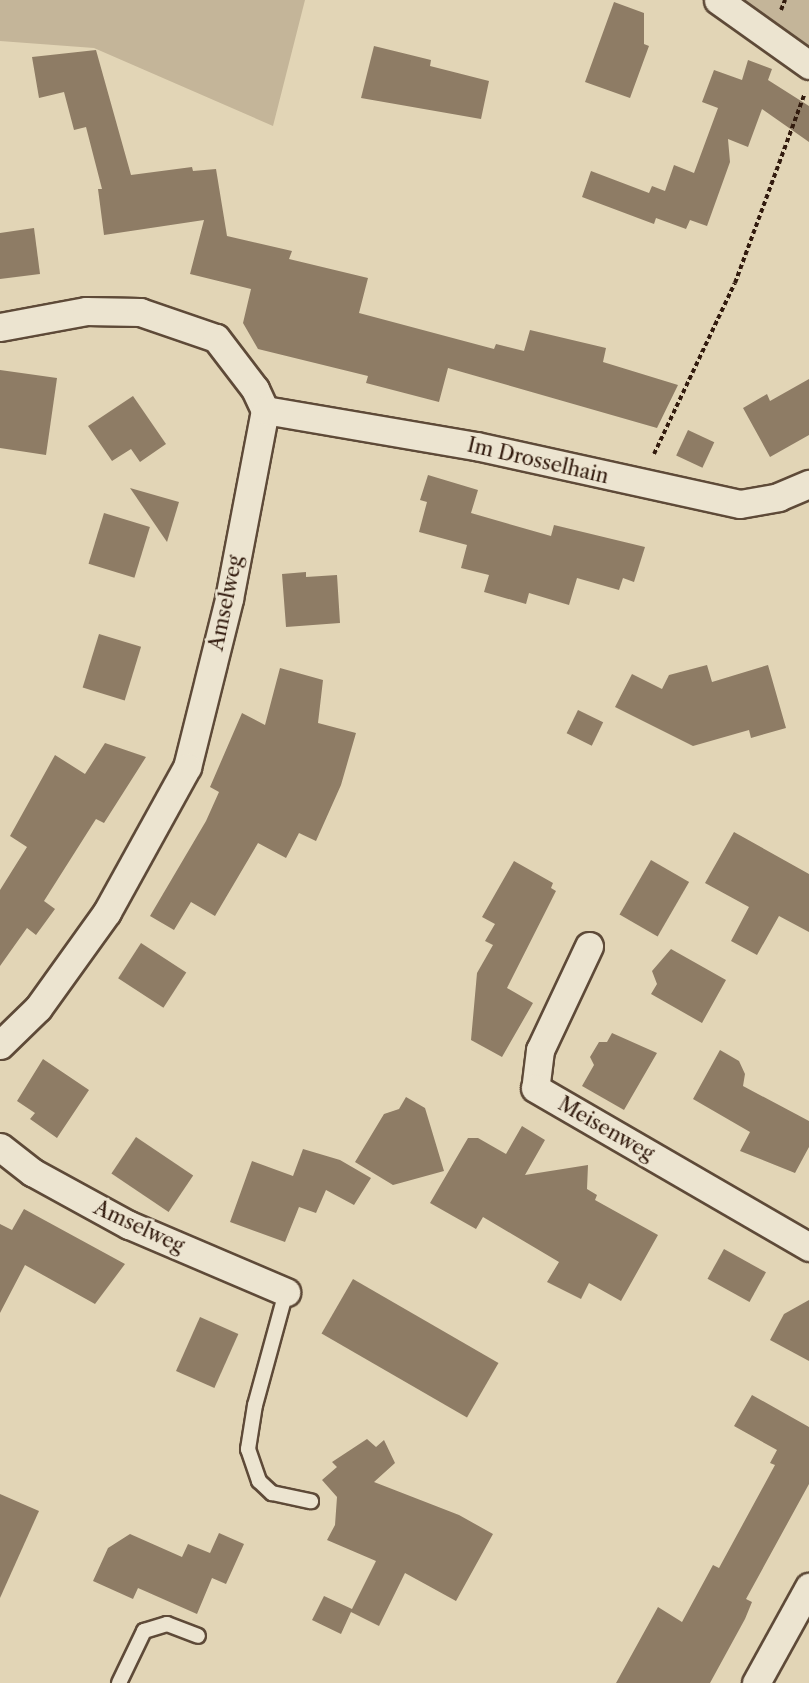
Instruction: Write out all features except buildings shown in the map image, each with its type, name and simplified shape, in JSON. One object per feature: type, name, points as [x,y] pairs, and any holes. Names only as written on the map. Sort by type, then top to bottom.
[{"type":"street","points":[[718,0],[809,65]]},
{"type":"street","points":[[0,327],[86,311],[140,312],[216,338],[255,389],[265,410]]},
{"type":"street","name":"Im Drosselhain","points":[[265,410],[476,446],[641,485],[740,504],[778,497],[809,484]]},
{"type":"street","name":"Amselweg","points":[[0,1045],[38,1008],[107,912],[187,767],[229,598],[265,410]]},
{"type":"street","name":"Meisenweg","points":[[589,946],[540,1050],[535,1088],[809,1247]]},
{"type":"street","name":"Amselweg","points":[[0,1147],[32,1172],[129,1225],[286,1292]]},
{"type":"street","points":[[756,1683],[809,1587]]},
{"type":"lane","points":[[286,1292],[255,1405],[248,1449],[259,1481],[272,1493],[311,1501]]},
{"type":"lane","points":[[119,1683],[144,1632],[167,1624],[198,1636]]},
{"type":"path","points":[[641,485],[735,283],[809,82]]},
{"type":"shaded area","points":[[0,0],[305,0],[273,126],[94,48],[0,41]]},
{"type":"shaded area","points":[[734,0],[809,0],[809,53]]}]
